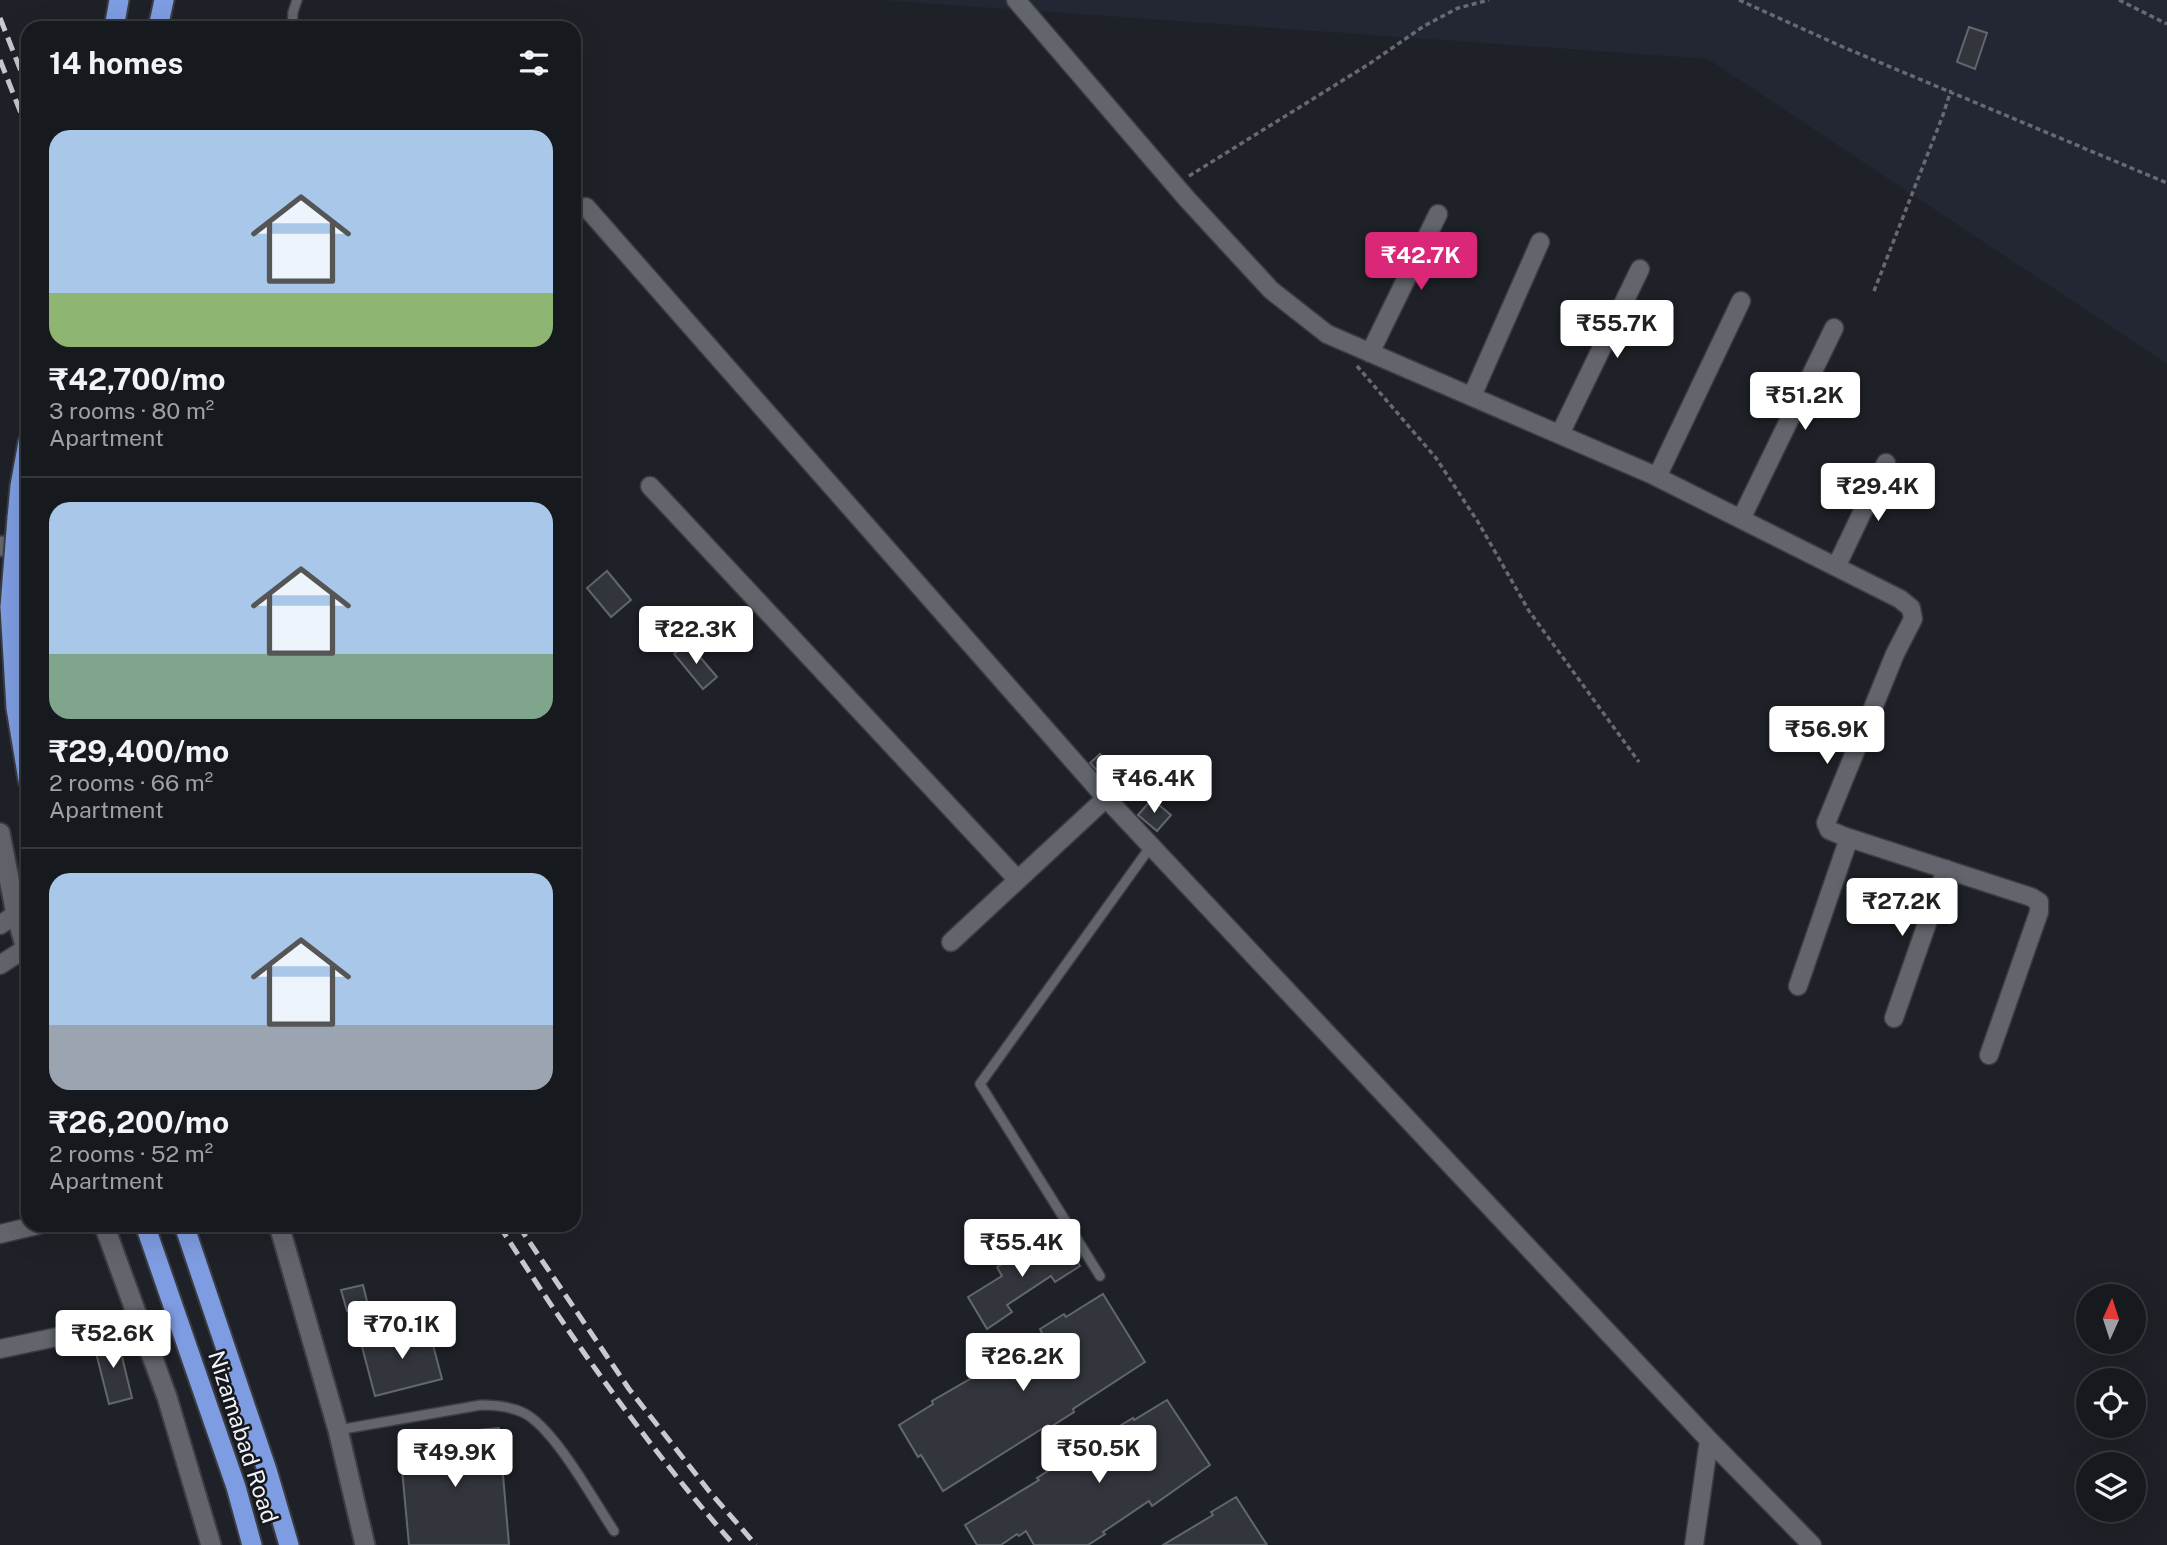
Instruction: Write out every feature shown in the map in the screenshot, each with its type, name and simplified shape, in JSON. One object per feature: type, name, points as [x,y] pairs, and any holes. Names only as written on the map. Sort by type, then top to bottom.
[{"type":"highway","points":[[116,21],[120,0]]},
{"type":"highway","points":[[160,21],[164,0]]},
{"type":"highway","points":[[21,480],[10,607],[16,708],[21,738]]},
{"type":"highway","name":"Nizamabad Road","points":[[147,1232],[236,1487],[252,1545]]},
{"type":"highway","name":"Nizamabad Road","points":[[186,1232],[267,1470],[289,1545]]},
{"type":"main road","points":[[0,546],[21,549]]},
{"type":"main road","points":[[0,833],[8,920],[21,942]]},
{"type":"main road","points":[[107,1232],[167,1397],[211,1545]]},
{"type":"main road","points":[[281,1232],[338,1430],[365,1545]]},
{"type":"street","points":[[1016,0],[1271,290],[1327,334],[1657,478],[1900,599],[1911,608],[1913,618],[1826,822],[1829,830],[1849,838],[2031,897],[2039,902],[2039,912],[1989,1055]]},
{"type":"street","points":[[586,207],[1105,798],[1709,1440],[1812,1545]]},
{"type":"street","points":[[1370,353],[1438,214]]},
{"type":"street","points":[[1472,396],[1540,242]]},
{"type":"street","points":[[1560,434],[1640,269]]},
{"type":"street","points":[[1657,478],[1741,301]]},
{"type":"street","points":[[1741,519],[1834,328]]},
{"type":"street","points":[[1836,567],[1886,463]]},
{"type":"street","points":[[650,486],[1018,880]]},
{"type":"street","points":[[951,942],[1105,798]]},
{"type":"street","points":[[1798,986],[1849,838]]},
{"type":"street","points":[[1894,1018],[1946,869]]},
{"type":"street","points":[[0,965],[21,955]]},
{"type":"street","points":[[0,1234],[21,1229]]},
{"type":"street","points":[[0,1349],[138,1320]]},
{"type":"street","points":[[1694,1545],[1709,1440]]},
{"type":"lane","points":[[292,21],[298,0]]},
{"type":"lane","points":[[1100,1276],[980,1084],[1151,846]]},
{"type":"lane","points":[[338,1430],[481,1405],[495,1405],[525,1414],[555,1441],[614,1531]]},
{"type":"path","points":[[1175,184],[1369,64],[1424,26],[1458,8],[1489,0]]},
{"type":"path","points":[[1739,0],[1843,47],[1951,90],[2167,183]]},
{"type":"path","points":[[2119,0],[2167,24]]},
{"type":"path","points":[[1874,291],[1951,90]]},
{"type":"path","points":[[1352,361],[1436,458],[1478,522],[1529,611],[1639,762]]},
{"type":"shaded area","points":[[882,0],[2167,0],[2167,364],[1708,59]]},
{"type":"building","points":[[1969,27],[1987,33],[1975,69],[1957,62]]},
{"type":"building","points":[[607,571],[631,600],[611,617],[587,588]]},
{"type":"building","points":[[688,643],[717,677],[703,689],[674,654]]},
{"type":"building","points":[[1100,754],[1116,771],[1106,780],[1090,763]]},
{"type":"building","points":[[1152,799],[1171,815],[1157,831],[1138,815]]},
{"type":"building","points":[[1061,1236],[1080,1266],[1055,1282],[1051,1276],[1007,1305],[1012,1312],[987,1329],[968,1297],[1002,1276],[997,1267],[1022,1252],[1025,1258]]},
{"type":"building","points":[[363,1285],[368,1305],[347,1311],[341,1290]]},
{"type":"building","points":[[1103,1294],[1145,1362],[1049,1428],[1048,1425],[943,1491],[899,1425],[933,1404],[932,1401],[1008,1357],[1006,1355],[1042,1333],[1040,1329],[1064,1314],[1066,1317]]},
{"type":"building","points":[[428,1326],[442,1379],[375,1396],[361,1343]]},
{"type":"building","points":[[117,1336],[132,1398],[109,1404],[93,1341]]},
{"type":"building","points":[[1167,1400],[1210,1465],[1152,1506],[1149,1501],[1088,1545],[1034,1545],[1026,1531],[1001,1545],[977,1545],[965,1525],[1039,1480],[1037,1478],[1062,1462],[1063,1464],[1110,1436],[1108,1433]]},
{"type":"building","points":[[499,1428],[509,1545],[409,1545],[399,1437]]},
{"type":"building","points":[[1236,1497],[1267,1545],[1163,1545],[1213,1515],[1211,1512]]},
{"type":"railway","points":[[0,18],[21,71]]},
{"type":"railway","points":[[0,60],[21,113]]},
{"type":"railway","points":[[504,1232],[610,1390],[734,1545]]},
{"type":"railway","points":[[523,1232],[629,1389],[709,1491],[756,1545]]}]
